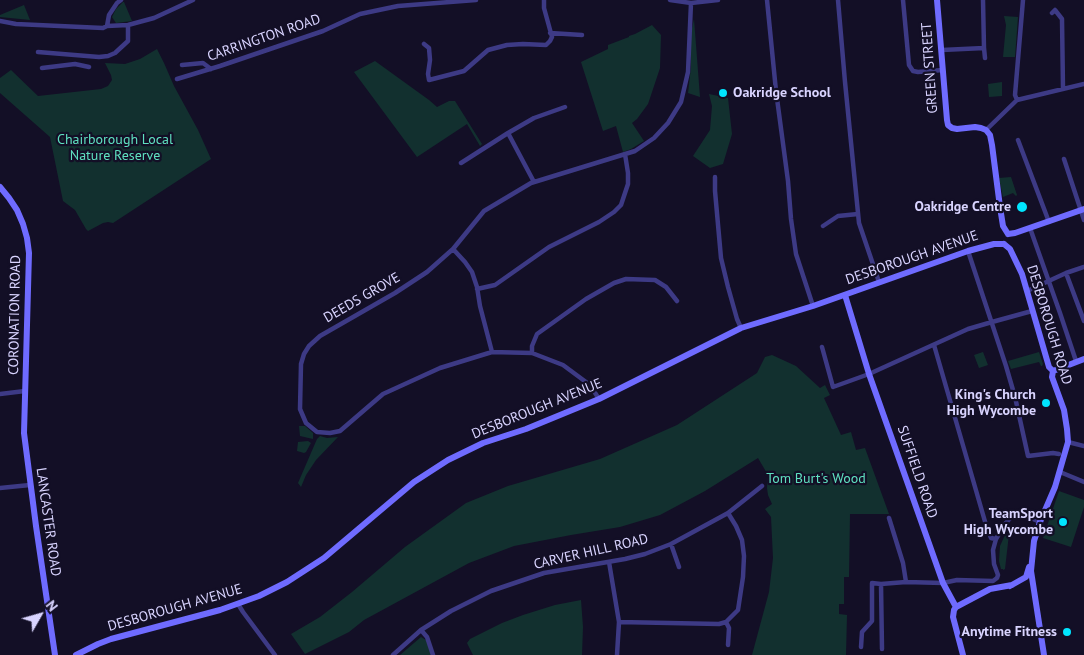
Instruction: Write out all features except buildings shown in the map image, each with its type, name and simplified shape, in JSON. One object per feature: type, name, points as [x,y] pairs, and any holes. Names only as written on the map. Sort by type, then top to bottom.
[{"type":"street","points":[[107,26],[108,15],[121,0]]},
{"type":"street","points":[[0,21],[74,28],[103,28],[154,18],[193,0]]},
{"type":"street","name":"CARRINGTON ROAD","points":[[177,79],[323,31],[360,14],[398,6],[476,0]]},
{"type":"street","points":[[424,44],[429,48],[429,80],[464,71],[488,50],[507,45],[546,45],[552,37],[544,8],[544,0]]},
{"type":"street","points":[[670,0],[690,3],[718,0]]},
{"type":"street","points":[[766,0],[796,254],[813,306]]},
{"type":"street","points":[[838,0],[858,214],[879,282]]},
{"type":"street","points":[[903,0],[909,65],[913,71],[918,72],[943,70]]},
{"type":"street","name":"GREEN STREET","points":[[937,0],[948,125],[957,129],[975,127],[986,130]]},
{"type":"street","points":[[983,0],[985,58]]},
{"type":"street","points":[[1017,100],[1015,95],[1023,0]]},
{"type":"street","name":"DEEDS GROVE","points":[[599,399],[590,386],[563,365],[532,354],[492,352],[440,368],[383,394],[340,431],[330,433],[317,432],[306,423],[300,409],[301,364],[309,346],[320,336],[395,293],[427,272],[453,249],[484,211],[534,182],[635,151],[654,138],[668,124],[681,102],[688,72],[690,3]]},
{"type":"street","points":[[1054,10],[1062,19],[1063,89]]},
{"type":"street","points":[[38,52],[99,57],[116,53],[128,41],[128,24]]},
{"type":"street","points":[[550,33],[582,35]]},
{"type":"street","points":[[942,50],[984,48]]},
{"type":"street","points":[[75,55],[75,64]]},
{"type":"street","points":[[182,65],[203,63],[211,69]]},
{"type":"street","points":[[42,68],[75,64],[89,67]]},
{"type":"street","points":[[1004,244],[1008,234],[1004,226],[1000,206],[990,135],[986,130],[1017,100],[1082,85]]},
{"type":"street","points":[[461,163],[534,118],[565,107]]},
{"type":"street","points":[[508,133],[534,182]]},
{"type":"street","points":[[1018,140],[1049,222]]},
{"type":"street","points":[[477,289],[495,285],[549,247],[599,222],[614,212],[621,205],[628,184],[625,154]]},
{"type":"street","points":[[1064,160],[1082,209],[1084,220]]},
{"type":"street","points":[[715,176],[721,258],[741,328]]},
{"type":"street","name":"CORONATION ROAD","points":[[0,187],[17,210],[23,224],[28,245],[24,433],[26,452]]},
{"type":"street","points":[[1008,234],[1049,222],[1082,209]]},
{"type":"street","points":[[823,226],[838,216],[858,214]]},
{"type":"street","points":[[1030,228],[1076,361]]},
{"type":"street","name":"DESBOROUGH AVENUE","points":[[76,655],[112,639],[238,604],[288,582],[324,558],[414,482],[448,460],[482,444],[526,429],[599,399],[741,328],[813,306],[968,251],[994,244],[1004,244]]},
{"type":"street","name":"DESBOROUGH ROAD","points":[[1004,244],[1010,249],[1022,274],[1049,368],[1055,370],[1052,377],[1064,410],[1068,429],[1068,442],[1060,472],[1049,503],[1039,522]]},
{"type":"street","points":[[453,249],[466,262],[472,272],[492,352]]},
{"type":"street","points":[[968,251],[1015,398],[1028,456],[1059,454]]},
{"type":"street","points":[[1027,291],[1084,267]]},
{"type":"street","points":[[1066,273],[1084,321]]},
{"type":"street","points":[[532,354],[532,346],[537,334],[586,299],[614,283],[626,279],[654,280],[666,287],[677,300]]},
{"type":"street","name":"SUFFIELD ROAD","points":[[844,295],[869,374],[943,583],[956,607],[953,617],[963,655]]},
{"type":"street","points":[[822,347],[833,387],[869,374],[968,329],[1032,311]]},
{"type":"street","points":[[934,344],[986,525],[991,538],[996,539]]},
{"type":"street","points":[[1055,370],[1084,358]]},
{"type":"street","points":[[1055,370],[1084,363]]},
{"type":"street","points":[[0,394],[25,391]]},
{"type":"street","points":[[1068,442],[1084,446]]},
{"type":"street","name":"LANCASTER ROAD","points":[[26,452],[55,655]]},
{"type":"street","points":[[1060,472],[1084,482]]},
{"type":"street","points":[[0,488],[30,485]]},
{"type":"street","name":"CARVER HILL ROAD","points":[[393,655],[421,630],[450,611],[491,590],[544,573],[645,554],[671,544],[728,513],[762,486]]},
{"type":"street","points":[[619,622],[720,624],[726,622],[738,610],[744,556],[742,540],[728,513]]},
{"type":"street","points":[[861,647],[862,632],[872,621],[872,583],[943,583],[957,580],[994,581],[998,575],[994,564],[993,550],[996,539],[1005,524],[1012,516],[1018,515],[1039,522],[1032,540],[1029,571],[1026,579],[1023,582],[1010,586],[990,589],[956,607]]},
{"type":"street","points":[[889,518],[903,563],[906,582]]},
{"type":"street","points":[[671,544],[679,567]]},
{"type":"street","points":[[609,562],[619,622],[617,655]]},
{"type":"street","points":[[1010,586],[1026,577],[1029,571]]},
{"type":"street","points":[[1029,571],[1036,600],[1044,655]]},
{"type":"street","points":[[1026,579],[1030,582],[1036,600]]},
{"type":"street","points":[[881,584],[882,649]]},
{"type":"street","points":[[238,604],[275,655]]},
{"type":"street","points":[[726,622],[729,628],[728,645]]},
{"type":"street","points":[[421,630],[433,655]]},
{"type":"green space","points":[[123,2],[132,21],[116,23],[112,17],[116,9]]},
{"type":"green space","points":[[24,5],[30,20],[0,17],[0,15]]},
{"type":"green space","points":[[1004,16],[1018,17],[1015,57],[1003,57],[1006,25]]},
{"type":"green space","points":[[694,19],[700,97],[688,93],[691,67],[691,33]]},
{"type":"green space","points":[[652,25],[661,35],[660,68],[648,104],[632,123],[644,141],[623,152],[616,126],[603,131],[581,62],[608,49],[608,45]]},
{"type":"green space","name":"Chairborough Local Nature Reserve","points":[[157,49],[211,159],[113,223],[103,223],[88,231],[75,210],[63,201],[50,137],[0,93],[0,78],[11,70],[38,96],[101,89],[108,86],[112,80],[105,63],[125,64],[140,59]]},
{"type":"green space","points":[[375,61],[437,107],[449,101],[455,101],[482,144],[480,146],[467,124],[417,157],[354,72]]},
{"type":"green space","points":[[1002,82],[1002,96],[989,97],[988,84]]},
{"type":"green space","points":[[709,94],[728,98],[732,134],[723,164],[710,168],[693,156],[710,130],[712,106]]},
{"type":"green space","points":[[1011,177],[1017,195],[1013,193],[1003,197],[999,178]]},
{"type":"green space","points":[[983,352],[988,365],[979,368],[974,355]]},
{"type":"green space","points":[[1039,352],[1042,366],[1039,362],[1011,369],[1008,361]]},
{"type":"green space","name":"Tom Burt's Wood","points":[[772,355],[796,366],[820,388],[825,385],[830,395],[824,398],[841,435],[851,432],[856,450],[865,448],[889,514],[850,514],[849,577],[844,577],[844,604],[839,604],[839,614],[847,615],[846,655],[752,655],[769,592],[773,558],[771,517],[765,509],[772,504],[767,488],[768,475],[758,458],[705,491],[660,515],[620,527],[514,546],[469,563],[364,620],[349,632],[305,654],[291,634],[320,617],[405,547],[466,503],[508,486],[600,459],[677,425],[757,373],[765,357]]},
{"type":"green space","points":[[299,426],[305,426],[313,433],[313,439],[300,436]]},
{"type":"green space","points":[[320,436],[327,438],[338,437],[316,460],[301,487],[298,483]]},
{"type":"green space","points":[[308,441],[311,443],[306,452],[297,451],[298,442]]},
{"type":"green space","name":"TeamSport High Wycombe","points":[[1059,491],[1084,500],[1084,507],[1071,547],[1043,538]]},
{"type":"green space","points":[[1007,533],[1009,534],[1005,569],[1003,570],[999,561],[1000,546]]},
{"type":"green space","points":[[581,600],[583,627],[582,655],[473,655],[467,643],[470,639],[502,623],[523,615],[555,605]]},
{"type":"green space","points":[[421,637],[426,640],[432,655],[400,655]]},
{"type":"place","name":"Oakridge School","points":[[723,93]]},
{"type":"place","name":"Oakridge Centre","points":[[1022,207]]},
{"type":"place","name":"King's Church High Wycombe","points":[[1046,403]]},
{"type":"place","name":"TeamSport High Wycombe","points":[[1063,522]]},
{"type":"place","name":"Anytime Fitness","points":[[1067,632]]}]
